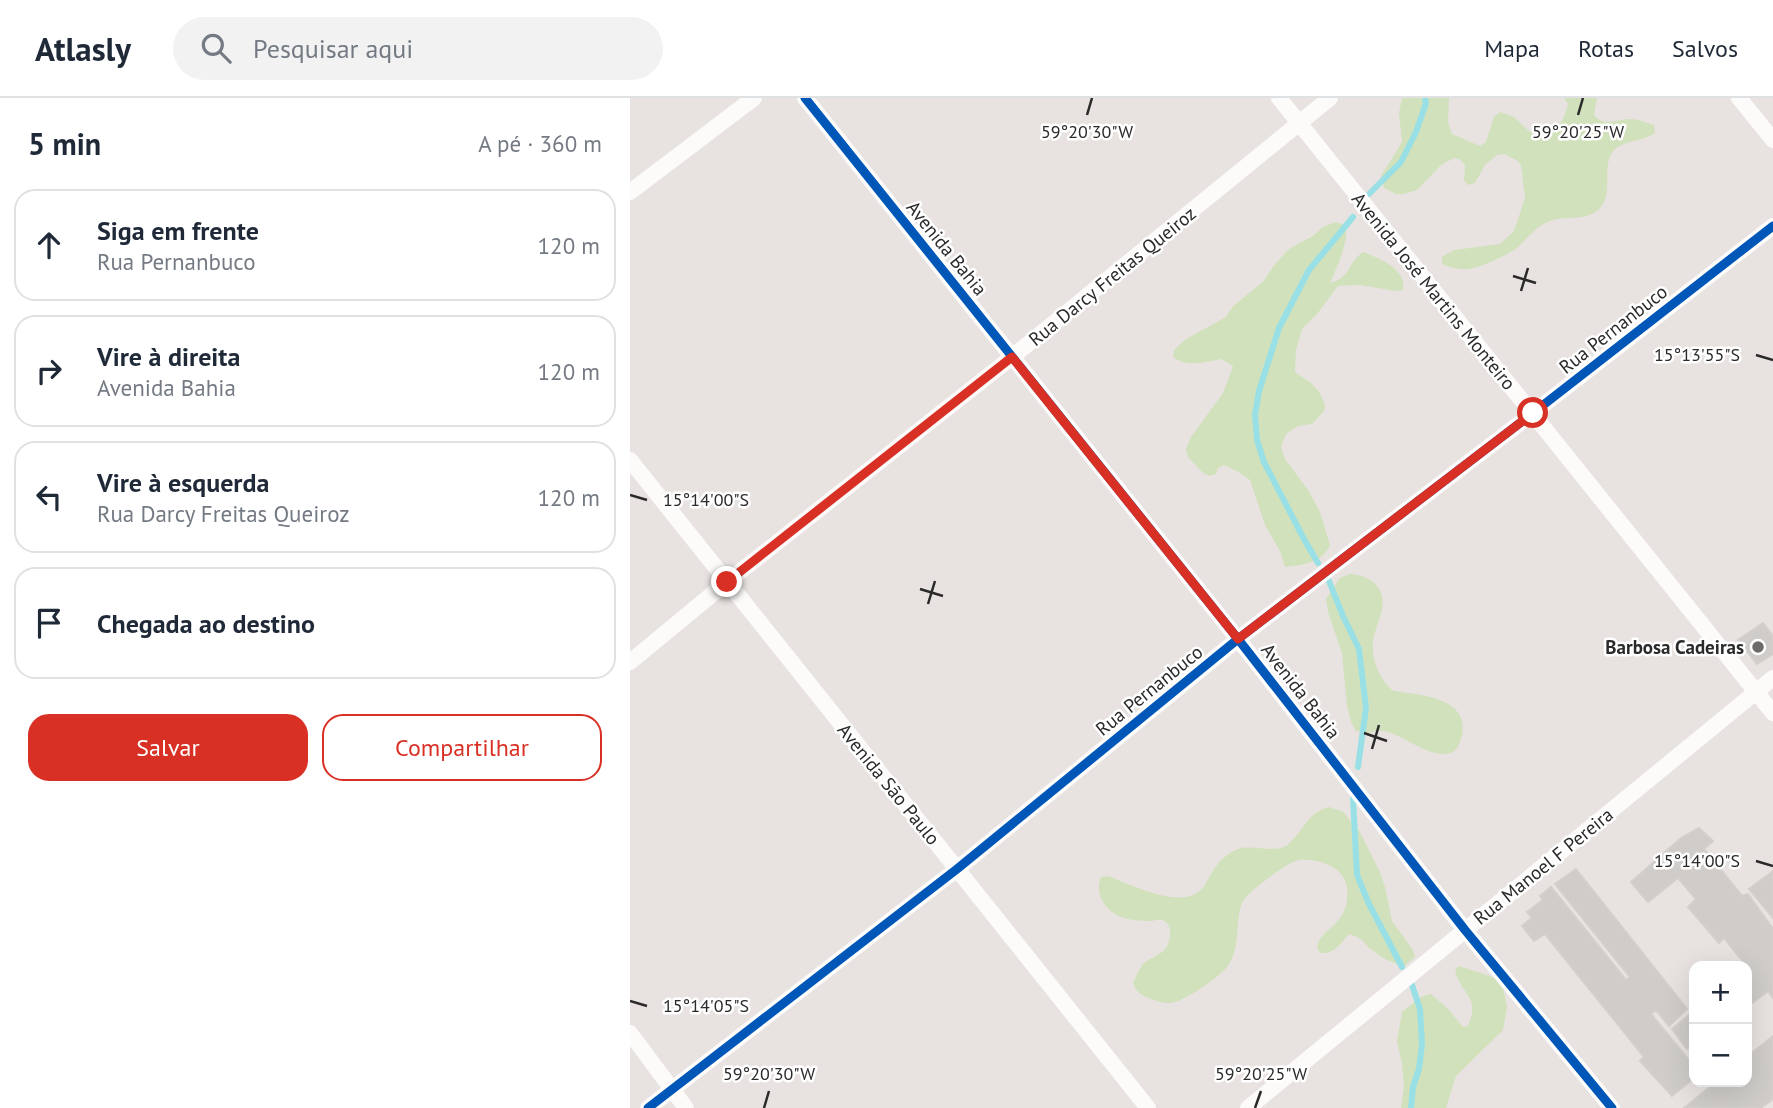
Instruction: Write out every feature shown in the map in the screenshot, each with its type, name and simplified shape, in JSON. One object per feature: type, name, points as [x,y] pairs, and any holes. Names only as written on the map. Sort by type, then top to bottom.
[{"type":"street","points":[[630,192],[754,98]]},
{"type":"street","name":"Avenida Bahia","points":[[806,98],[1238,639],[1465,930],[1612,1108]]},
{"type":"street","name":"Avenida José Martins Monteiro","points":[[1279,98],[1773,713]]},
{"type":"street","name":"Rua Darcy Freitas Queiroz","points":[[630,662],[1012,357],[1330,98]]},
{"type":"street","points":[[1739,98],[1773,140]]},
{"type":"street","name":"Rua Pernanbuco","points":[[648,1108],[957,869],[1238,639],[1773,226]]},
{"type":"street","name":"Avenida São Paulo","points":[[630,460],[1148,1108]]},
{"type":"street","name":"Rua Manoel F Pereira","points":[[1248,1108],[1773,678]]},
{"type":"street","points":[[630,1033],[686,1108]]},
{"type":"green space","points":[[1402,98],[1449,98],[1448,122],[1452,134],[1480,146],[1486,142],[1494,117],[1500,112],[1514,117],[1529,131],[1537,134],[1549,134],[1556,130],[1568,104],[1564,98],[1597,98],[1594,115],[1598,119],[1606,122],[1640,120],[1654,125],[1655,133],[1620,145],[1611,154],[1607,169],[1606,194],[1600,208],[1595,212],[1583,217],[1556,219],[1545,223],[1517,248],[1503,256],[1477,267],[1458,269],[1442,264],[1442,257],[1454,250],[1500,244],[1514,231],[1525,198],[1521,166],[1518,161],[1505,154],[1497,155],[1485,165],[1475,183],[1468,185],[1464,180],[1465,166],[1461,160],[1454,158],[1441,165],[1417,190],[1396,194],[1384,188],[1381,176],[1402,142],[1399,113]]},
{"type":"green space","points":[[1336,222],[1344,226],[1346,233],[1330,283],[1346,274],[1363,252],[1391,265],[1401,276],[1403,290],[1360,285],[1338,286],[1302,329],[1296,350],[1295,372],[1320,393],[1325,405],[1324,411],[1312,424],[1298,426],[1286,434],[1281,447],[1285,459],[1308,490],[1320,512],[1330,545],[1317,559],[1285,567],[1280,551],[1265,525],[1250,480],[1224,465],[1218,468],[1216,474],[1209,476],[1188,457],[1186,449],[1191,437],[1223,393],[1233,366],[1221,359],[1185,362],[1173,357],[1174,350],[1186,339],[1226,317],[1233,306],[1263,282],[1289,249],[1313,236],[1323,227]]},
{"type":"green space","points":[[1350,574],[1370,580],[1382,594],[1382,609],[1373,642],[1373,655],[1385,682],[1394,691],[1441,700],[1451,706],[1462,723],[1462,736],[1455,751],[1433,753],[1391,733],[1356,731],[1347,706],[1342,653],[1326,599],[1340,578]]},
{"type":"green space","points":[[1329,807],[1343,812],[1360,832],[1379,870],[1392,921],[1415,957],[1404,966],[1395,963],[1349,934],[1333,950],[1320,953],[1317,948],[1319,941],[1345,909],[1346,883],[1338,871],[1325,863],[1299,860],[1271,876],[1244,899],[1239,912],[1232,959],[1207,985],[1171,1003],[1153,1000],[1137,990],[1133,983],[1139,971],[1143,964],[1166,947],[1170,930],[1162,920],[1132,920],[1114,913],[1101,898],[1101,877],[1108,876],[1160,895],[1187,897],[1198,892],[1227,855],[1243,848],[1275,849],[1286,846],[1310,818]]},
{"type":"green space","points":[[1459,966],[1499,979],[1502,983],[1507,1007],[1503,1030],[1456,1076],[1446,1108],[1401,1108],[1404,1086],[1397,1041],[1402,1012],[1421,997],[1431,994],[1463,1027],[1468,1026],[1472,1008],[1455,970]]},
{"type":"building","name":"Barbosa Cadeiras","points":[[1763,623],[1773,636],[1773,654],[1757,664],[1738,640]]},
{"type":"building","points":[[1699,828],[1713,841],[1704,849],[1742,896],[1748,894],[1773,929],[1773,998],[1768,991],[1752,1003],[1752,961],[1743,961],[1724,938],[1719,943],[1688,907],[1696,899],[1678,878],[1648,902],[1631,882],[1681,838]]},
{"type":"building","points":[[1576,869],[1687,1009],[1669,1026],[1656,1010],[1651,1014],[1689,1060],[1689,1082],[1672,1096],[1640,1061],[1644,1057],[1545,934],[1534,941],[1522,926],[1532,918],[1527,912],[1543,900],[1540,896],[1551,887],[1626,980],[1630,977],[1555,884]]},
{"type":"building","points":[[1773,871],[1773,918],[1749,889]]},
{"type":"building","points":[[1689,1015],[1689,1048],[1687,1049],[1672,1029]]},
{"type":"building","points":[[1773,1036],[1773,1099],[1761,1108],[1684,1108],[1710,1087],[1752,1087],[1752,1053]]},
{"type":"waterway","points":[[1369,194],[1401,162],[1416,132],[1426,103],[1425,98]]},
{"type":"waterway","points":[[1318,563],[1264,462],[1257,440],[1255,415],[1259,391],[1279,328],[1309,270],[1353,217]]},
{"type":"waterway","points":[[1327,576],[1359,649],[1366,708],[1358,767]]},
{"type":"waterway","points":[[1353,798],[1357,875],[1402,967]]},
{"type":"waterway","points":[[1411,1108],[1422,1044],[1420,1009],[1412,985]]},
{"type":"cycle path","points":[[805,98],[1238,639],[1465,930],[1612,1108]]},
{"type":"cycle path","points":[[648,1108],[957,869],[1238,639],[1773,226]]},
{"type":"place","name":"Barbosa Cadeiras","points":[[1758,647]]},
{"type":"route","points":[[727,582],[1012,357],[1238,639],[1533,413]]}]
